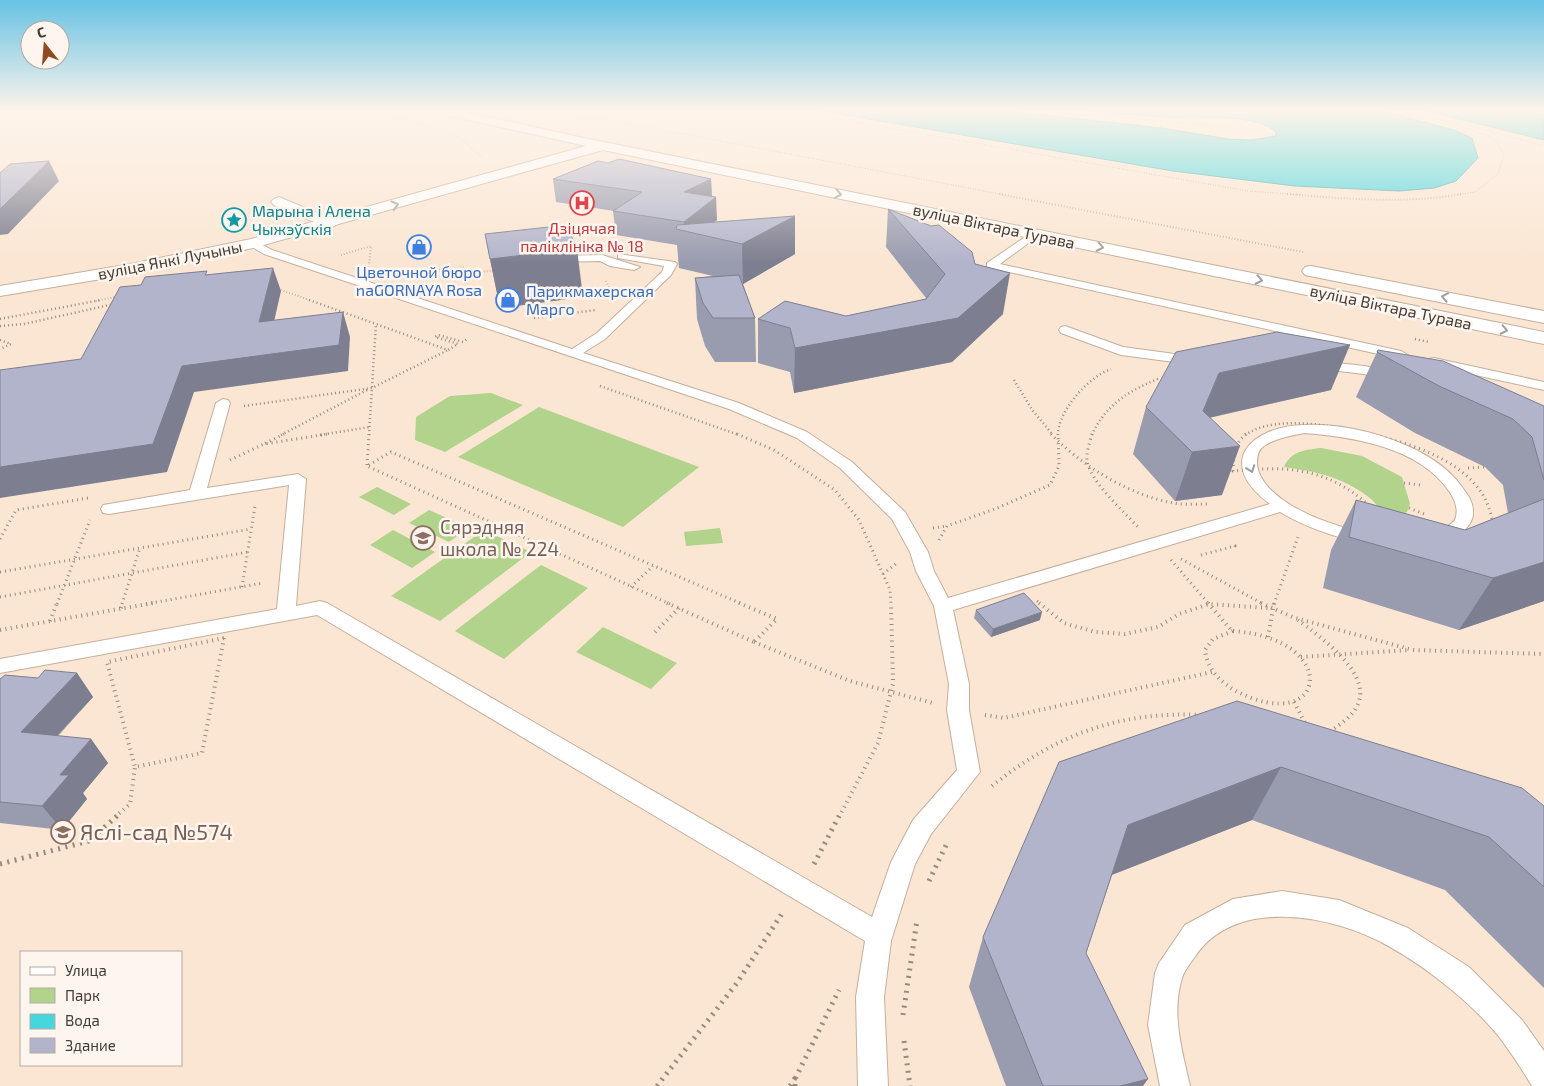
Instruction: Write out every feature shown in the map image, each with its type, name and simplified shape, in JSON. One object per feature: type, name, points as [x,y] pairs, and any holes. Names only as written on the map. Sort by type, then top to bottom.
[{"type":"main road","name":"вуліца Янкі Лучыны","points":[[0,280],[146,255],[312,216],[505,162]]},
{"type":"main road","name":"вуліца Янкі Лучыны","points":[[0,290],[132,269],[253,243],[331,223],[547,162]]},
{"type":"main road","name":"вуліца Віктара Турава","points":[[679,162],[1544,338]]},
{"type":"main road","name":"вуліца Віктара Турава","points":[[794,170],[931,196]]},
{"type":"main road","points":[[279,202],[331,223]]},
{"type":"main road","name":"вуліца Віктара Турава","points":[[1291,267],[1544,317]]},
{"type":"lane","points":[[1034,234],[991,265],[1544,386]]},
{"type":"lane","points":[[253,243],[268,252],[734,406],[802,435],[846,465],[899,516],[919,552],[925,571],[943,606],[959,684],[958,710],[969,772],[922,827],[903,862],[880,936],[870,997],[873,1086]]},
{"type":"lane","points":[[573,354],[601,336],[667,273],[671,266],[670,263],[622,256]]},
{"type":"lane","points":[[544,260],[572,257],[602,258],[614,264],[667,273]]},
{"type":"lane","points":[[1066,330],[1121,352],[1214,363]]},
{"type":"lane","points":[[1357,346],[1365,370]]},
{"type":"lane","points":[[1306,364],[1365,370],[1400,380]]},
{"type":"lane","points":[[198,494],[222,406]]},
{"type":"lane","points":[[1304,429],[1355,434],[1412,454],[1443,475],[1457,489],[1465,507],[1463,521],[1452,532],[1431,540],[1404,543],[1372,540],[1338,532],[1306,520],[1282,506],[1260,488],[1249,470],[1248,459],[1250,450],[1258,441],[1277,433],[1304,429]]},
{"type":"lane","points":[[109,508],[298,479],[286,614]]},
{"type":"lane","points":[[943,606],[1282,506]]},
{"type":"lane","points":[[0,666],[320,608],[880,936]]},
{"type":"lane","points":[[1175,1086],[1162,1025],[1169,973],[1194,934],[1233,911],[1282,903],[1339,912],[1399,937],[1459,978],[1512,1030],[1544,1077]]},
{"type":"path","points":[[832,162],[1310,253]]},
{"type":"path","points":[[1087,162],[1258,191],[1362,200],[1429,200],[1475,192],[1498,174],[1502,162]]},
{"type":"path","points":[[277,289],[376,324]]},
{"type":"path","points":[[0,319],[41,313],[127,294]]},
{"type":"path","points":[[0,326],[24,324],[119,304]]},
{"type":"path","points":[[439,330],[476,343]]},
{"type":"path","points":[[0,340],[11,344],[0,349]]},
{"type":"path","points":[[458,344],[463,342]]},
{"type":"path","points":[[370,427],[264,444],[448,350]]},
{"type":"path","points":[[883,574],[900,560],[937,545],[947,526],[995,509],[1050,485],[1059,466],[1058,426],[1077,393],[1102,372],[1160,356]]},
{"type":"path","points":[[1166,375],[1142,384],[1111,404],[1090,434],[1087,463],[1111,497],[1139,529],[1156,543],[1183,560],[1272,609],[1295,618],[1413,650]]},
{"type":"path","points":[[1014,380],[1024,400],[1047,430],[1087,463],[1141,494],[1170,502],[1212,504]]},
{"type":"path","points":[[599,385],[721,428],[774,450],[835,490],[860,520],[890,590],[893,630],[893,684],[878,743],[815,862],[737,983],[657,1086]]},
{"type":"path","points":[[222,406],[372,388]]},
{"type":"path","points":[[1408,561],[1417,564],[1443,562],[1476,552],[1494,536],[1493,522],[1478,487],[1456,469],[1435,457],[1393,440],[1346,428],[1305,424],[1273,426],[1248,432],[1235,447],[1233,470],[1296,470],[1340,484],[1359,494],[1373,506],[1404,543],[1417,564]]},
{"type":"path","points":[[754,643],[777,619],[391,452],[367,466],[754,643],[850,681],[958,710],[1004,718],[1212,672]]},
{"type":"path","points":[[242,587],[258,485]]},
{"type":"path","points":[[50,621],[92,514]]},
{"type":"path","points":[[1268,637],[1272,609],[1306,520]]},
{"type":"path","points":[[0,572],[251,529]]},
{"type":"path","points":[[1200,555],[1235,546],[1228,540]]},
{"type":"path","points":[[1156,543],[1233,631]]},
{"type":"path","points":[[121,608],[140,548]]},
{"type":"path","points":[[0,597],[248,552]]},
{"type":"path","points":[[1183,560],[1191,557]]},
{"type":"path","points":[[631,587],[654,566]]},
{"type":"path","points":[[0,630],[289,578]]},
{"type":"path","points":[[1032,596],[1064,623],[1095,632],[1125,634],[1158,627],[1179,614],[1209,604],[1272,609]]},
{"type":"path","points":[[655,632],[679,608]]},
{"type":"path","points":[[1295,618],[1341,655],[1359,683],[1359,703],[1347,719],[1327,733]]},
{"type":"path","points":[[1233,631],[1268,637],[1292,650],[1311,674],[1312,686],[1306,695],[1294,702],[1278,704],[1240,695],[1224,684],[1212,672],[1206,661],[1205,650],[1210,641],[1220,634],[1233,631]]},
{"type":"path","points":[[0,864],[89,842],[130,804],[135,767],[107,662],[224,638],[202,753],[135,767]]},
{"type":"path","points":[[1300,658],[1413,650],[1544,654]]},
{"type":"path","points":[[1294,702],[1308,728],[1298,725]]},
{"type":"path","points":[[988,789],[1037,753],[1085,731],[1137,718],[1193,714],[1212,716]]},
{"type":"path","points":[[1321,732],[1336,737]]},
{"type":"path","points":[[924,890],[952,834]]},
{"type":"path","points":[[902,1022],[917,917]]},
{"type":"path","points":[[903,1031],[910,1086]]},
{"type":"path","points":[[790,1086],[796,1077]]},
{"type":"green space","points":[[491,393],[523,405],[445,452],[415,440],[416,417],[450,396]]},
{"type":"green space","points":[[539,407],[699,467],[623,527],[458,457]]},
{"type":"green space","points":[[1321,448],[1362,456],[1402,477],[1410,504],[1407,512],[1391,519],[1372,500],[1352,486],[1319,473],[1284,467],[1294,454]]},
{"type":"green space","points":[[377,487],[411,504],[394,515],[359,497]]},
{"type":"green space","points":[[429,510],[469,528],[449,542],[409,523]]},
{"type":"green space","points":[[720,528],[723,543],[686,546],[684,532]]},
{"type":"green space","points":[[393,530],[435,552],[412,568],[370,545]]},
{"type":"green space","points":[[484,530],[531,552],[440,621],[391,596]]},
{"type":"green space","points":[[541,565],[588,588],[504,659],[455,631]]},
{"type":"green space","points":[[603,627],[677,663],[651,689],[576,652]]},
{"type":"water","points":[[1118,162],[1474,162],[1456,181],[1434,188],[1399,191],[1295,186],[1173,171]]},
{"type":"building","points":[[48,162],[0,209],[0,173],[10,164]]},
{"type":"building","points":[[596,162],[631,162],[711,179],[684,192],[716,197],[684,222],[613,211],[642,192],[553,179]]},
{"type":"building","points":[[888,209],[931,226],[939,225],[972,252],[975,264],[1010,273],[958,318],[795,348],[790,328],[758,319],[785,301],[846,316],[926,299],[945,274]]},
{"type":"building","points":[[795,216],[742,244],[676,229],[677,225]]},
{"type":"building","points":[[567,225],[577,249],[490,259],[485,234]]},
{"type":"building","points":[[273,268],[259,322],[343,312],[339,345],[182,366],[153,444],[0,467],[0,370],[81,359],[120,287],[141,285],[145,277],[207,271],[205,275]]},
{"type":"building","points":[[739,275],[755,318],[713,318],[703,303],[695,278]]},
{"type":"building","points":[[1277,332],[1350,345],[1219,373],[1203,411],[1240,446],[1192,452],[1146,407],[1176,352]]},
{"type":"building","points":[[1378,350],[1443,361],[1544,406],[1544,480],[1532,437],[1513,419],[1439,386],[1377,352]]},
{"type":"building","points":[[1544,499],[1544,562],[1493,578],[1349,537],[1356,500],[1465,530]]},
{"type":"building","points":[[1024,593],[1042,612],[993,629],[976,610]]},
{"type":"building","points":[[45,670],[77,673],[21,732],[91,739],[60,775],[69,775],[42,806],[0,802],[0,679],[5,675],[38,678]]},
{"type":"building","points":[[1237,701],[1522,788],[1544,806],[1544,887],[1489,837],[1281,767],[1128,825],[1086,953],[1148,1079],[1120,1086],[1043,1086],[983,937],[1059,762]]},
{"type":"place","name":"Дзіцячая паліклініка № 18","points":[[582,203]]},
{"type":"place","name":"Марына і Алена Чыжэўскія","points":[[234,220]]},
{"type":"place","name":"Цветочной бюро naGORNAYA Rosa","points":[[419,247]]},
{"type":"place","name":"Парикмахерская Марго","points":[[508,300]]},
{"type":"place","name":"Сярэдняя школа № 224","points":[[423,538]]},
{"type":"place","name":"Яслі-сад №574","points":[[63,832]]}]
